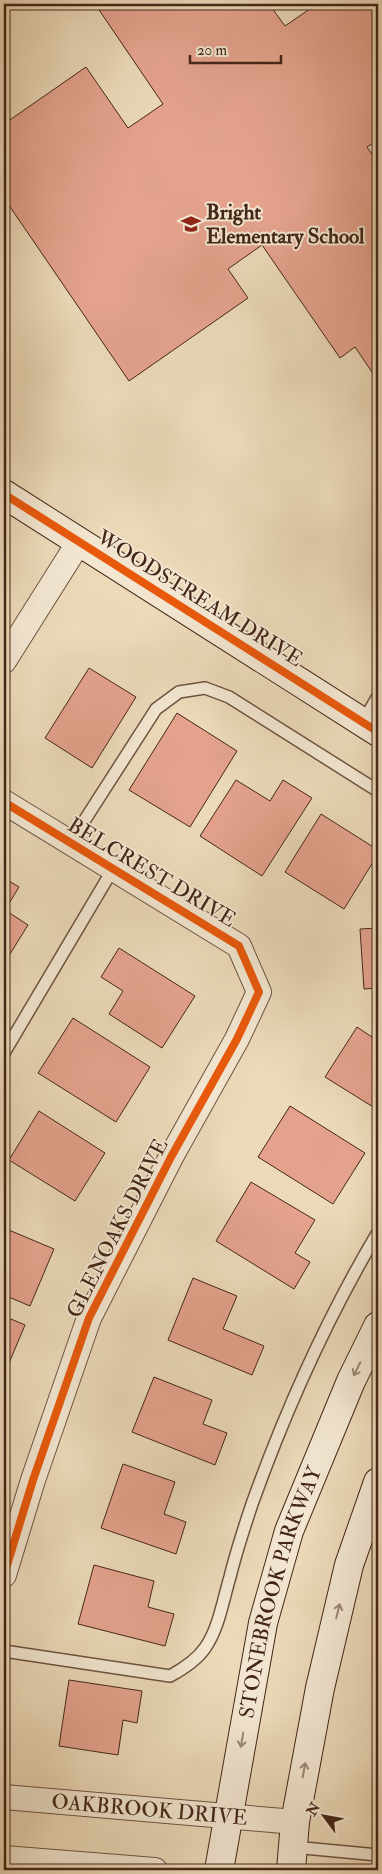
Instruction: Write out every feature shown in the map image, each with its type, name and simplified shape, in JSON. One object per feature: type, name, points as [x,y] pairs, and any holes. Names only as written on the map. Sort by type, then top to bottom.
[{"type":"main road","name":"WOODSTREAM DRIVE","points":[[4,494],[370,727]]},
{"type":"main road","name":"STONEBROOK PARKWAY","points":[[219,1870],[263,1623],[289,1531],[351,1381],[378,1326]]},
{"type":"main road","points":[[293,1846],[320,1688],[349,1565],[378,1482]]},
{"type":"street","points":[[4,661],[78,542]]},
{"type":"street","name":"BELCREST DRIVE","points":[[4,802],[239,946],[259,992]]},
{"type":"street","name":"GLENOAKS DRIVE","points":[[4,1575],[33,1480],[89,1318],[171,1157],[237,1039],[259,992]]},
{"type":"street","name":"OAKBROOK DRIVE","points":[[4,1797],[229,1817],[293,1846]]},
{"type":"street","points":[[4,1858],[155,1870]]},
{"type":"lane","points":[[70,842],[156,710],[178,692],[205,688],[229,697],[378,791]]},
{"type":"lane","points":[[370,727],[378,696]]},
{"type":"lane","points":[[4,1053],[114,869]]},
{"type":"lane","points":[[4,1651],[170,1676],[190,1665],[205,1648],[219,1615],[239,1543],[271,1452],[300,1383],[344,1289],[378,1232]]},
{"type":"lane","points":[[293,1846],[378,1855]]},
{"type":"building","points":[[95,4],[269,4],[285,26],[317,4],[378,4],[378,140],[367,147],[378,163],[378,381],[355,347],[340,358],[262,245],[228,269],[248,298],[129,381],[4,198],[4,124],[86,67],[128,128],[163,104]]},
{"type":"building","points":[[89,668],[136,697],[92,768],[45,738]]},
{"type":"building","points":[[177,713],[237,751],[190,827],[129,790]]},
{"type":"building","points":[[236,780],[270,801],[283,780],[312,798],[262,876],[200,836]]},
{"type":"building","points":[[321,814],[378,850],[378,854],[344,909],[285,872]]},
{"type":"building","points":[[4,878],[19,887],[5,910],[28,925],[10,954],[4,950]]},
{"type":"building","points":[[378,928],[378,988],[364,989],[360,929]]},
{"type":"building","points":[[119,948],[195,996],[162,1048],[109,1014],[123,991],[101,977]]},
{"type":"building","points":[[73,1018],[150,1067],[116,1122],[38,1073]]},
{"type":"building","points":[[357,1027],[378,1041],[378,1110],[325,1077]]},
{"type":"building","points":[[290,1106],[365,1153],[333,1204],[258,1157]]},
{"type":"building","points":[[39,1111],[105,1153],[75,1201],[9,1160]]},
{"type":"building","points":[[251,1182],[315,1220],[295,1253],[310,1262],[294,1289],[216,1241]]},
{"type":"building","points":[[4,1228],[54,1249],[30,1306],[4,1295]]},
{"type":"building","points":[[193,1278],[237,1296],[223,1329],[264,1346],[252,1375],[168,1340]]},
{"type":"building","points":[[4,1316],[25,1325],[4,1375]]},
{"type":"building","points":[[154,1377],[212,1400],[203,1424],[227,1433],[215,1465],[132,1432]]},
{"type":"building","points":[[123,1464],[175,1482],[164,1514],[186,1522],[176,1554],[101,1528]]},
{"type":"building","points":[[94,1565],[154,1581],[148,1607],[174,1614],[165,1646],[78,1624]]},
{"type":"building","points":[[69,1680],[142,1691],[137,1723],[123,1720],[118,1755],[59,1746]]},
{"type":"cycle path","points":[[4,494],[378,732]]},
{"type":"cycle path","points":[[4,802],[239,946],[259,992],[237,1039],[171,1157],[89,1318],[33,1480],[4,1575]]},
{"type":"place","name":"Bright Elementary School","points":[[191,224]]}]
